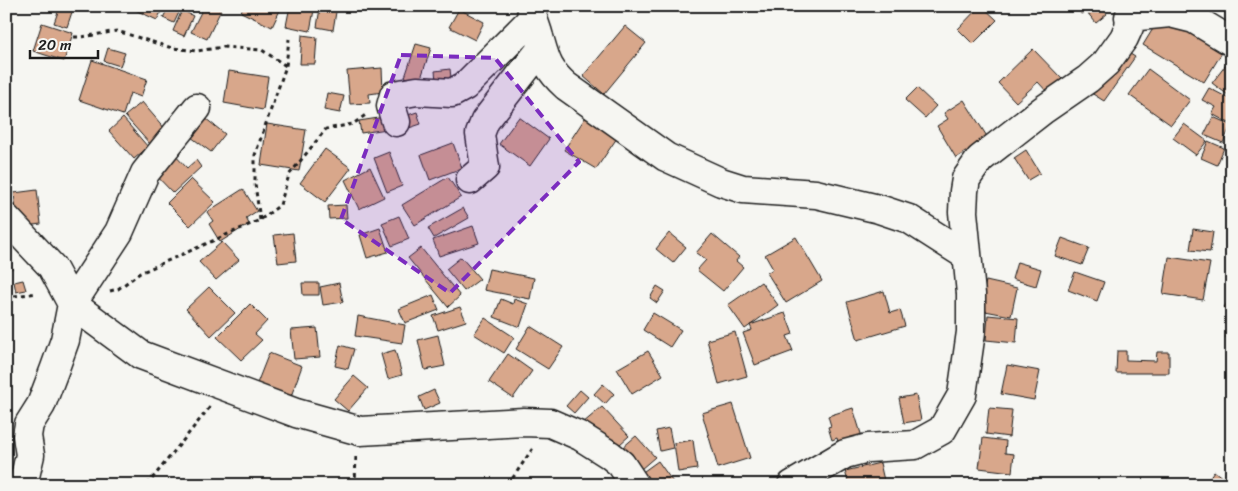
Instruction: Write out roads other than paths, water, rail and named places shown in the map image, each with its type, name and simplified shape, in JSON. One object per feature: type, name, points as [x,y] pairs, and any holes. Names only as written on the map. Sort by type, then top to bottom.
[{"type":"street","points":[[792,485],[846,454],[868,448],[915,445],[942,430],[962,395],[971,332],[971,294],[963,212],[964,191],[966,178],[980,159],[1043,110],[1088,79],[1106,63],[1124,38],[1129,27],[1130,12],[1170,12],[1194,19],[1232,42]]},
{"type":"street","points":[[396,122],[391,106],[394,95],[417,91],[452,93],[465,86],[531,13],[547,65],[554,76],[666,157],[721,182],[743,189],[816,194],[879,208],[909,219],[967,256]]},
{"type":"street","points":[[470,180],[485,167],[480,134],[485,121],[542,48]]},
{"type":"street","points":[[23,485],[30,455],[27,436],[29,424],[41,404],[55,368],[65,340],[72,304],[119,232],[145,173],[197,108]]},
{"type":"street","points":[[6,218],[52,266],[72,304],[141,355],[296,413],[360,431],[524,422],[550,423],[580,436],[610,455],[621,464],[635,485]]}]
